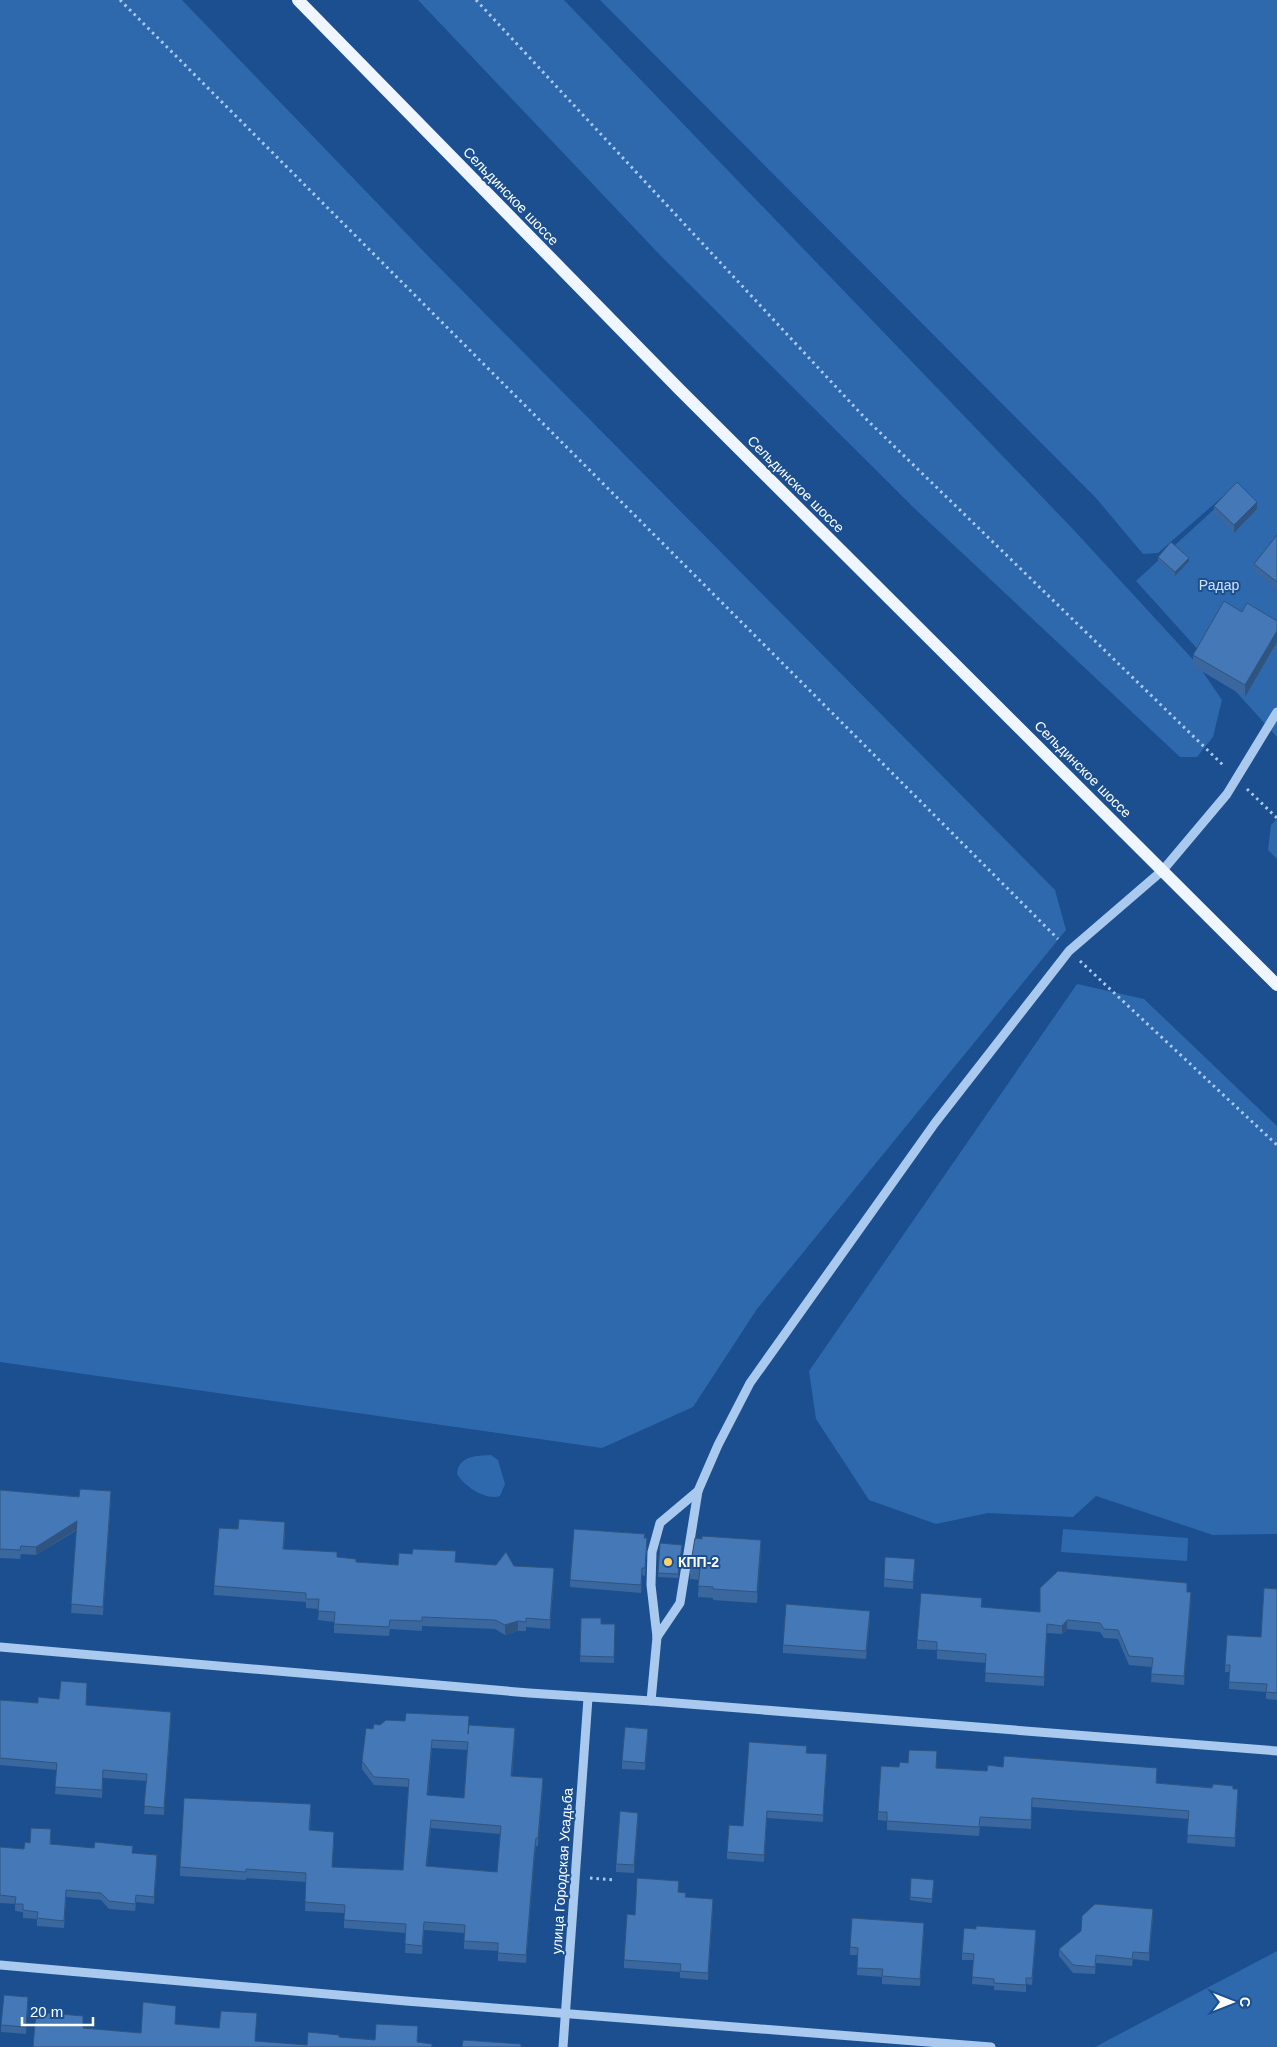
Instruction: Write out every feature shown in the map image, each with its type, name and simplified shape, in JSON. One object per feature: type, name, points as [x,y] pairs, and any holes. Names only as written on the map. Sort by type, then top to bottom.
[{"type":"main road","name":"Сельдинское шоссе","points":[[298,0],[673,383],[1277,985]]},
{"type":"street","points":[[657,1637],[680,1603],[698,1491],[718,1445],[750,1384],[935,1123],[1069,951],[1163,870],[1227,794],[1277,712]]},
{"type":"street","points":[[651,1701],[657,1637],[651,1585],[652,1552],[660,1523],[698,1491]]},
{"type":"street","points":[[0,1647],[588,1698],[651,1701],[1277,1751]]},
{"type":"street","name":"улица Городская Усадьба","points":[[563,2047],[588,1698]]},
{"type":"street","points":[[0,1965],[952,2046],[991,2047]]},
{"type":"path","points":[[120,0],[1069,951],[1277,1145]]},
{"type":"path","points":[[476,0],[864,417],[1277,818]]},
{"type":"path","points":[[575,1877],[614,1880]]},
{"type":"green space","points":[[0,0],[182,0],[430,258],[1055,890],[1066,930],[757,1309],[693,1407],[602,1448],[0,1362]]},
{"type":"green space","points":[[418,0],[564,0],[1071,527],[1198,665],[1222,700],[1213,737],[1197,757],[1180,757],[914,508],[659,254]]},
{"type":"green space","name":"Радар","points":[[600,0],[1277,0],[1277,737],[1136,581],[1235,490],[1228,492],[1158,553],[1143,554],[1096,498]]},
{"type":"green space","points":[[1277,819],[1277,859],[1268,850],[1271,825]]},
{"type":"green space","points":[[1077,984],[1144,999],[1277,1126],[1277,1534],[1213,1535],[1096,1496],[1073,1517],[988,1513],[936,1524],[869,1500],[816,1419],[809,1371]]},
{"type":"green space","points":[[491,1455],[498,1460],[505,1484],[500,1496],[494,1497],[470,1488],[457,1474],[458,1468],[465,1460],[474,1456]]},
{"type":"green space","points":[[1063,1529],[1188,1538],[1187,1561],[1061,1552]]},
{"type":"green space","points":[[1277,1951],[1277,2047],[1095,2047]]},
{"type":"building","points":[[1237,482],[1257,502],[1234,525],[1214,506]]},
{"type":"building","points":[[1277,535],[1277,582],[1254,564]]},
{"type":"building","points":[[1171,542],[1189,558],[1175,572],[1158,557]]},
{"type":"building","points":[[1224,601],[1242,612],[1247,603],[1277,621],[1277,631],[1245,685],[1193,655]]},
{"type":"building","points":[[80,1489],[111,1491],[103,1607],[71,1604],[77,1521],[36,1547],[21,1546],[20,1550],[0,1549],[0,1490],[79,1497]]},
{"type":"building","points":[[239,1519],[285,1522],[283,1549],[337,1552],[337,1557],[356,1559],[356,1562],[398,1565],[399,1553],[412,1554],[413,1549],[456,1551],[455,1562],[496,1565],[506,1552],[514,1566],[554,1568],[550,1620],[526,1618],[526,1622],[518,1621],[505,1625],[495,1620],[422,1617],[422,1621],[390,1620],[389,1627],[334,1624],[335,1612],[318,1611],[319,1599],[306,1599],[306,1593],[214,1586],[219,1528],[238,1529]]},
{"type":"building","points":[[574,1529],[645,1534],[644,1538],[647,1538],[645,1568],[642,1568],[641,1585],[570,1580]]},
{"type":"building","points":[[702,1536],[761,1540],[757,1592],[698,1586],[700,1569],[690,1568],[695,1538],[702,1539]]},
{"type":"building","name":"КПП-2","points":[[660,1543],[682,1545],[678,1574],[658,1573]]},
{"type":"building","points":[[885,1557],[915,1559],[913,1582],[884,1579]]},
{"type":"building","points":[[1058,1571],[1187,1583],[1187,1592],[1191,1592],[1184,1676],[1151,1674],[1153,1658],[1129,1656],[1118,1630],[1104,1629],[1100,1623],[1067,1620],[1062,1626],[1047,1624],[1044,1677],[985,1673],[986,1654],[937,1650],[937,1642],[917,1640],[921,1593],[982,1598],[981,1607],[1040,1612],[1040,1588]]},
{"type":"building","points":[[1264,1588],[1277,1589],[1277,1693],[1266,1692],[1267,1684],[1229,1682],[1230,1665],[1225,1665],[1227,1635],[1261,1637]]},
{"type":"building","points":[[786,1604],[870,1611],[866,1651],[783,1645]]},
{"type":"building","points":[[581,1618],[601,1618],[601,1624],[615,1624],[614,1657],[580,1656]]},
{"type":"building","points":[[61,1681],[87,1683],[86,1705],[171,1712],[164,1808],[144,1806],[147,1774],[103,1770],[102,1790],[55,1787],[57,1763],[0,1758],[0,1700],[38,1703],[38,1697],[59,1699]]},
{"type":"building","points":[[406,1713],[469,1716],[468,1734],[469,1725],[515,1728],[511,1776],[543,1778],[538,1838],[536,1838],[534,1856],[526,1955],[498,1953],[498,1943],[464,1941],[465,1925],[424,1922],[422,1946],[405,1944],[406,1924],[344,1920],[345,1905],[305,1902],[306,1873],[246,1869],[246,1872],[180,1867],[184,1798],[311,1804],[309,1830],[334,1832],[332,1867],[403,1870],[409,1779],[374,1777],[362,1761],[366,1728],[373,1729],[374,1724],[380,1725],[386,1720],[405,1721]],"holes":[[[432,1740],[468,1742],[464,1798],[427,1795]],[[431,1820],[501,1826],[497,1872],[426,1866]]]},
{"type":"building","points":[[625,1727],[648,1729],[645,1763],[622,1761]]},
{"type":"building","points":[[749,1742],[807,1746],[806,1753],[827,1754],[823,1815],[767,1811],[764,1855],[727,1852],[729,1825],[743,1826]]},
{"type":"building","points":[[909,1750],[937,1751],[936,1768],[987,1771],[988,1765],[1003,1767],[1004,1756],[1157,1768],[1156,1783],[1212,1788],[1213,1784],[1233,1786],[1233,1789],[1238,1789],[1235,1838],[1187,1835],[1189,1811],[1032,1798],[1031,1820],[980,1817],[979,1827],[887,1821],[887,1812],[878,1812],[881,1766],[899,1767],[900,1762],[908,1763]]},
{"type":"building","points":[[620,1811],[638,1813],[634,1865],[616,1864]]},
{"type":"building","points":[[31,1828],[51,1829],[50,1844],[94,1848],[95,1842],[133,1846],[132,1853],[157,1855],[154,1897],[136,1895],[135,1904],[109,1901],[101,1893],[66,1890],[64,1921],[37,1918],[38,1912],[23,1910],[23,1904],[15,1904],[16,1897],[0,1895],[0,1847],[24,1849],[25,1842],[30,1843]]},
{"type":"building","points":[[637,1878],[679,1881],[678,1892],[686,1893],[685,1897],[713,1899],[708,1973],[680,1971],[681,1964],[624,1960],[627,1914],[635,1915]]},
{"type":"building","points":[[911,1878],[934,1880],[932,1899],[910,1897]]},
{"type":"building","points":[[1095,1904],[1153,1909],[1149,1953],[1133,1952],[1132,1959],[1096,1955],[1095,1967],[1073,1965],[1059,1949],[1081,1931],[1082,1916]]},
{"type":"building","points":[[852,1918],[924,1923],[920,1979],[882,1976],[883,1969],[857,1968],[858,1948],[850,1947]]},
{"type":"building","points":[[976,1926],[1036,1930],[1032,1978],[1026,1978],[1026,1985],[994,1983],[994,1979],[972,1977],[974,1954],[962,1953],[964,1928],[976,1929]]},
{"type":"building","points":[[4,1995],[28,1997],[26,2027],[1,2025]]},
{"type":"building","points":[[143,2002],[176,2006],[175,2024],[219,2028],[221,2011],[257,2013],[255,2041],[307,2045],[308,2032],[375,2040],[376,2024],[418,2026],[417,2042],[432,2044],[432,2047],[33,2047],[36,2012],[83,2016],[83,2028],[141,2033]]},
{"type":"building","points":[[463,2040],[521,2044],[521,2047],[462,2047]]},
{"type":"place","name":"КПП-2","points":[[668,1562]]}]
